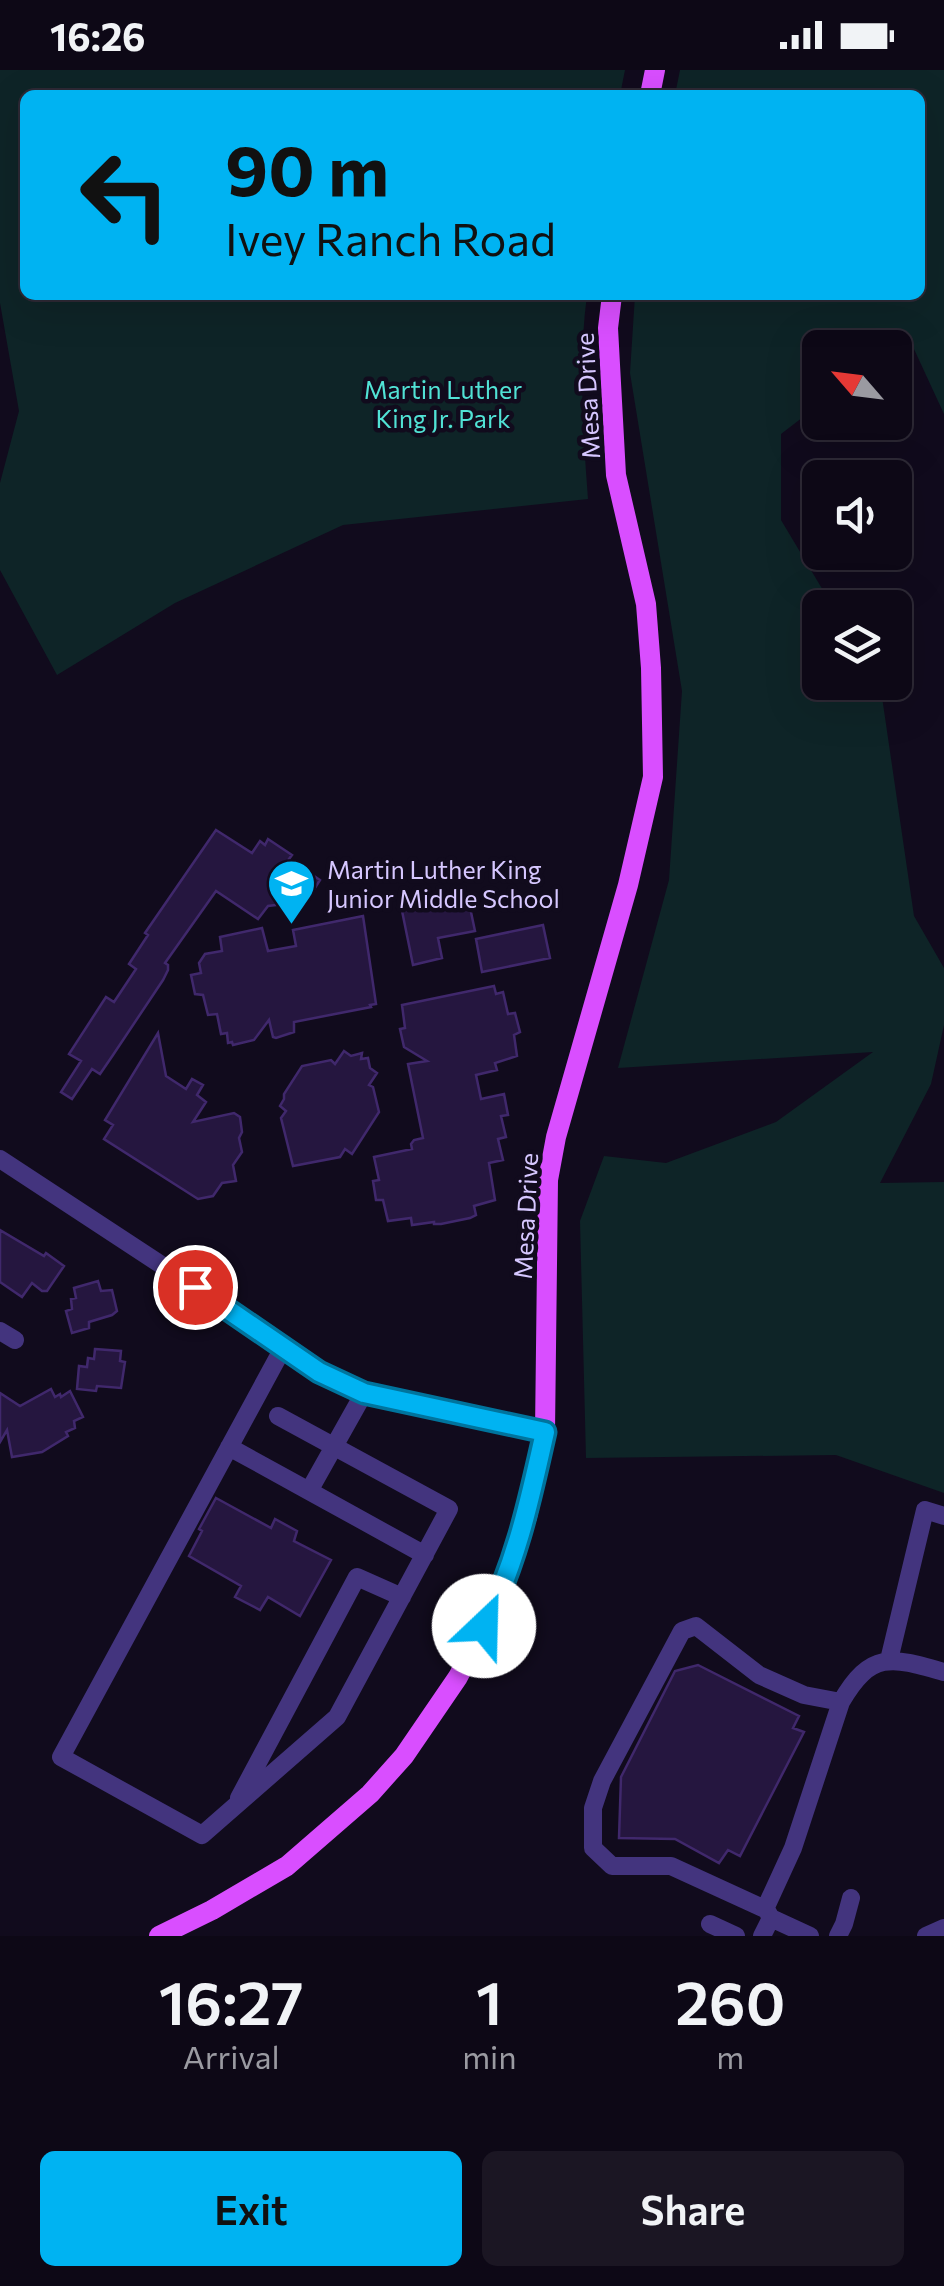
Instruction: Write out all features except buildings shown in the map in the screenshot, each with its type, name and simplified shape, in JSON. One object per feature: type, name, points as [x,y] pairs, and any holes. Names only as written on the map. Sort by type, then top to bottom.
[{"type":"main road","name":"Mesa Drive","points":[[158,1936],[287,1866],[370,1794],[404,1756],[458,1678],[498,1601],[527,1516],[545,1432],[548,1180],[556,1136],[628,885],[653,777],[646,604],[616,475],[608,328],[611,300]]},
{"type":"street","points":[[0,1159],[319,1372],[364,1393],[545,1432]]},
{"type":"street","points":[[278,1416],[449,1510],[337,1718],[202,1835],[61,1756],[283,1348]]},
{"type":"street","points":[[309,1491],[364,1393]]},
{"type":"street","points":[[230,1447],[425,1555]]},
{"type":"street","points":[[889,1660],[924,1510],[944,1516]]},
{"type":"street","points":[[234,1807],[357,1577],[402,1597]]},
{"type":"street","points":[[810,1936],[671,1866],[612,1866],[594,1848],[593,1808],[602,1781],[682,1631],[696,1626],[759,1675],[804,1695],[841,1702]]},
{"type":"street","points":[[762,1936],[841,1702],[850,1686],[867,1668],[889,1660],[944,1672]]},
{"type":"street","points":[[838,1936],[851,1898]]},
{"type":"street","points":[[710,1924],[736,1936]]},
{"type":"street","points":[[926,1936],[944,1928]]},
{"type":"green space","name":"Martin Luther King Jr. Park","points":[[0,70],[625,70],[621,90],[20,90],[20,300],[586,300],[582,371],[588,499],[343,525],[175,603],[57,675],[0,570],[0,483],[19,411],[0,303]]},
{"type":"green space","points":[[680,70],[944,70],[944,414],[912,345],[912,330],[802,330],[802,418],[781,434],[781,520],[802,555],[802,570],[811,570],[823,590],[802,590],[802,700],[882,700],[914,916],[944,968],[944,1025],[931,1084],[880,1183],[944,1182],[944,1493],[836,1455],[586,1458],[580,1221],[604,1156],[666,1163],[776,1122],[873,1052],[618,1068],[669,880],[682,691],[630,373],[635,300],[925,300],[925,90],[676,90]]},
{"type":"place","name":"Martin Luther King Junior Middle School","points":[[292,926]]},
{"type":"route","points":[[195,1287],[319,1372],[364,1393],[545,1432],[516,1551],[498,1601],[484,1626]]}]
